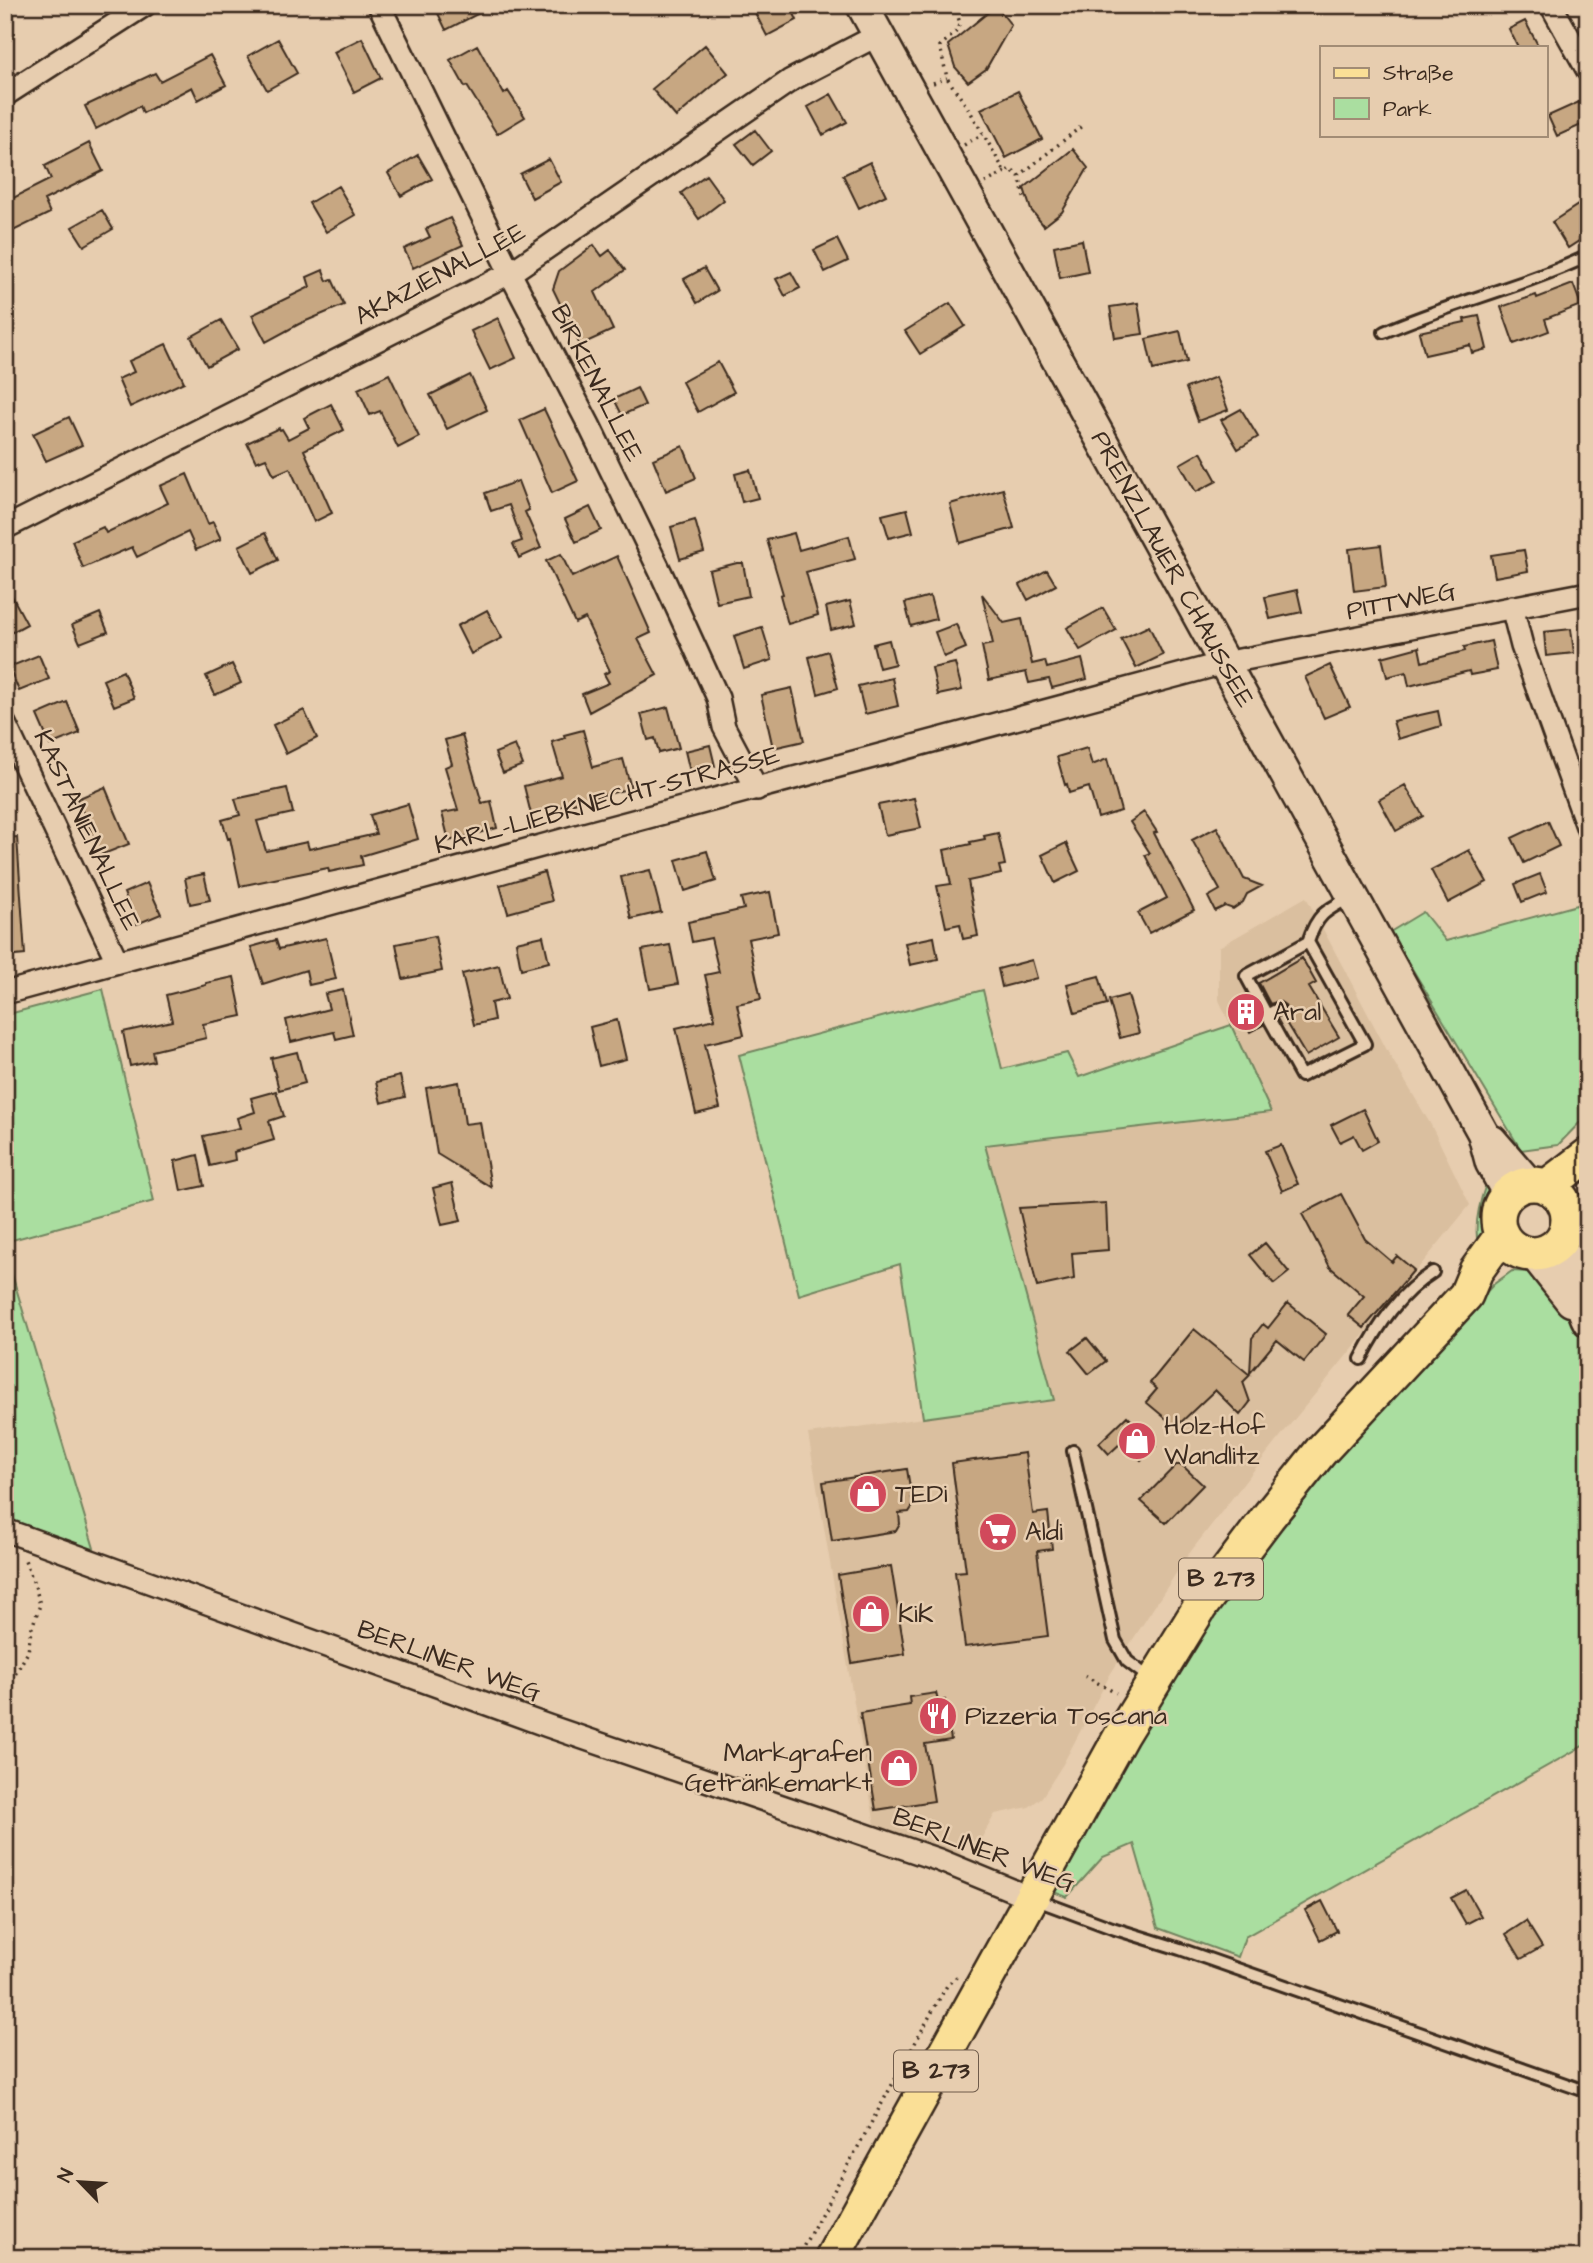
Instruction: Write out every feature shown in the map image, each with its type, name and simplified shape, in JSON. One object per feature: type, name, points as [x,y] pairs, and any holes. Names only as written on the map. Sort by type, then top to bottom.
[{"type":"main road","name":"PRENZLAUER CHAUSSEE","points":[[862,5],[1483,1133],[1491,1163],[1538,1193]]},
{"type":"main road","points":[[1538,1193],[1588,1155]]},
{"type":"main road","points":[[1586,1317],[1564,1294],[1529,1246],[1499,1224],[1499,1214],[1502,1203],[1588,1175]]},
{"type":"main road","points":[[1529,1246],[1566,1230],[1568,1218],[1538,1193]]},
{"type":"main road","name":"B 273","points":[[832,2258],[1153,1681],[1200,1607],[1321,1451],[1466,1295],[1486,1285],[1529,1246]]},
{"type":"street","points":[[5,95],[145,5]]},
{"type":"street","name":"BIRKENALLEE","points":[[379,5],[661,573],[718,698],[724,727],[757,789]]},
{"type":"street","points":[[1550,5],[1588,71]]},
{"type":"street","name":"AKAZIENALLEE","points":[[5,528],[510,273],[791,80],[880,34]]},
{"type":"street","name":"PITTWEG","points":[[1224,663],[1588,593]]},
{"type":"street","points":[[1512,607],[1522,646],[1588,828]]},
{"type":"street","name":"KARL-LIEBKNECHT-STRASSE","points":[[5,993],[1224,663]]},
{"type":"street","name":"KASTANIENALLEE","points":[[5,724],[117,961]]},
{"type":"street","name":"BERLINER WEG","points":[[5,1530],[548,1726],[939,1860],[1031,1898]]},
{"type":"lane","points":[[1384,332],[1425,314],[1555,272],[1588,256]]},
{"type":"lane","points":[[1308,942],[1365,1044],[1301,1076],[1246,976],[1308,942],[1313,927],[1323,912],[1353,896]]},
{"type":"lane","points":[[1267,1015],[1278,1009]]},
{"type":"lane","points":[[1361,1359],[1377,1329],[1414,1284],[1433,1272]]},
{"type":"lane","points":[[1073,1451],[1115,1640],[1127,1661],[1153,1681]]},
{"type":"lane","name":"BERLINER WEG","points":[[1031,1898],[1588,2092]]},
{"type":"path","points":[[954,5],[960,23],[956,32],[940,46],[947,78],[970,111],[1004,172],[1010,169],[1019,176],[1025,201]]},
{"type":"path","points":[[1019,176],[1083,125]]},
{"type":"path","points":[[5,1692],[28,1652],[31,1630],[40,1605],[25,1560],[33,1540]]},
{"type":"path","points":[[1085,1676],[1121,1696]]},
{"type":"path","points":[[797,2258],[937,2003]]},
{"type":"shaded area","points":[[1306,897],[1389,1054],[1431,1125],[1470,1205],[1275,1443],[1188,1555],[1111,1673],[1063,1764],[1042,1797],[1029,1807],[995,1814],[977,1846],[959,1838],[962,1862],[876,1831],[808,1434],[1054,1400],[985,1145],[1270,1112],[1219,1000],[1219,947]]},
{"type":"green space","points":[[1588,902],[1588,1114],[1558,1145],[1521,1150],[1390,932],[1423,912],[1446,941]]},
{"type":"green space","points":[[103,989],[154,1201],[5,1242],[5,1015]]},
{"type":"green space","points":[[983,990],[1002,1069],[1067,1053],[1079,1077],[1231,1025],[1271,1112],[985,1145],[1054,1400],[923,1418],[900,1264],[799,1295],[739,1055]]},
{"type":"green space","points":[[1486,1184],[1497,1195],[1491,1224],[1478,1244],[1478,1214]]},
{"type":"green space","points":[[5,1251],[96,1555],[5,1523]]},
{"type":"green space","points":[[1512,1271],[1529,1272],[1545,1280],[1588,1348],[1588,1743],[1245,1937],[1238,1957],[1158,1928],[1134,1844],[1103,1857],[1067,1897],[1048,1890],[1140,1721],[1258,1548],[1339,1449],[1494,1284]]},
{"type":"building","points":[[434,5],[495,5],[446,30]]},
{"type":"building","points":[[751,5],[790,5],[797,20],[767,36]]},
{"type":"building","points":[[996,6],[1011,25],[986,69],[968,82],[955,67],[948,45]]},
{"type":"building","points":[[1525,21],[1538,46],[1518,46],[1509,29]]},
{"type":"building","points":[[362,38],[381,78],[354,92],[334,52]]},
{"type":"building","points":[[278,39],[297,73],[267,90],[248,56]]},
{"type":"building","points":[[477,45],[504,94],[508,91],[525,117],[497,134],[450,60]]},
{"type":"building","points":[[705,45],[728,73],[676,117],[652,89]]},
{"type":"building","points":[[210,55],[226,85],[198,100],[192,87],[143,113],[140,106],[96,129],[85,106],[155,73],[160,81]]},
{"type":"building","points":[[1018,91],[1042,139],[1006,158],[981,109]]},
{"type":"building","points":[[831,94],[847,122],[823,135],[808,107]]},
{"type":"building","points":[[1579,102],[1588,122],[1557,136],[1548,116]]},
{"type":"building","points":[[755,130],[771,151],[753,165],[736,144]]},
{"type":"building","points":[[89,143],[103,171],[44,200],[50,213],[5,235],[5,202],[51,179],[45,166]]},
{"type":"building","points":[[1073,149],[1088,168],[1062,212],[1044,226],[1031,210],[1024,188]]},
{"type":"building","points":[[418,155],[432,179],[401,196],[388,173]]},
{"type":"building","points":[[549,159],[561,182],[532,198],[520,174]]},
{"type":"building","points":[[870,162],[886,195],[859,208],[843,175]]},
{"type":"building","points":[[706,175],[724,200],[699,219],[681,193]]},
{"type":"building","points":[[338,186],[355,215],[326,232],[309,203]]},
{"type":"building","points":[[1581,203],[1588,214],[1588,235],[1568,248],[1552,222]]},
{"type":"building","points":[[102,210],[113,229],[84,246],[72,227]]},
{"type":"building","points":[[450,218],[463,245],[413,268],[404,249],[430,237],[426,229]]},
{"type":"building","points":[[837,239],[848,261],[825,272],[814,250]]},
{"type":"building","points":[[1082,240],[1088,272],[1060,278],[1054,246]]},
{"type":"building","points":[[594,245],[602,256],[610,250],[625,270],[595,292],[613,330],[580,345],[553,289],[559,271]]},
{"type":"building","points":[[704,268],[717,291],[697,303],[684,279]]},
{"type":"building","points":[[323,270],[327,281],[332,279],[344,305],[299,324],[266,342],[252,315],[310,287],[307,277]]},
{"type":"building","points":[[791,272],[800,288],[785,296],[776,279]]},
{"type":"building","points":[[1573,284],[1581,305],[1545,319],[1549,331],[1514,344],[1501,307],[1536,295],[1537,298]]},
{"type":"building","points":[[950,303],[965,326],[920,354],[905,331]]},
{"type":"building","points":[[1138,303],[1143,334],[1115,338],[1110,307]]},
{"type":"building","points":[[1479,316],[1487,349],[1472,353],[1470,345],[1425,355],[1419,332],[1465,322],[1464,319]]},
{"type":"building","points":[[498,318],[516,358],[490,370],[471,331]]},
{"type":"building","points":[[221,320],[238,349],[207,366],[191,337]]},
{"type":"building","points":[[1180,331],[1187,362],[1153,370],[1146,339]]},
{"type":"building","points":[[166,344],[184,382],[130,407],[118,379],[134,372],[129,361]]},
{"type":"building","points":[[718,362],[734,392],[698,412],[682,382]]},
{"type":"building","points":[[389,374],[419,437],[398,448],[380,411],[370,415],[358,389]]},
{"type":"building","points":[[470,375],[487,410],[447,429],[430,395]]},
{"type":"building","points":[[1216,377],[1228,410],[1198,421],[1186,388]]},
{"type":"building","points":[[637,388],[645,405],[622,415],[614,399]]},
{"type":"building","points":[[331,404],[344,430],[304,450],[332,513],[314,522],[290,468],[274,475],[266,458],[256,462],[247,443],[279,428],[288,439],[309,428],[304,418]]},
{"type":"building","points":[[544,409],[578,481],[552,493],[520,420]]},
{"type":"building","points":[[1241,409],[1258,437],[1238,449],[1221,420]]},
{"type":"building","points":[[69,417],[82,445],[46,461],[33,434]]},
{"type":"building","points":[[683,446],[696,478],[666,491],[653,459]]},
{"type":"building","points":[[1201,452],[1217,481],[1196,492],[1180,464]]},
{"type":"building","points":[[750,470],[758,498],[742,502],[735,474]]},
{"type":"building","points":[[187,474],[208,524],[213,522],[221,539],[196,550],[188,532],[137,557],[132,547],[83,568],[72,541],[103,527],[106,533],[168,503],[160,486]]},
{"type":"building","points":[[518,481],[529,510],[525,512],[541,548],[519,558],[513,544],[522,541],[509,505],[491,511],[485,493]]},
{"type":"building","points":[[1003,489],[1014,528],[960,543],[950,504]]},
{"type":"building","points":[[590,507],[601,530],[576,542],[565,519]]},
{"type":"building","points":[[907,509],[913,532],[889,538],[882,515]]},
{"type":"building","points":[[695,520],[704,552],[680,559],[671,527]]},
{"type":"building","points":[[265,533],[278,560],[252,573],[239,546]]},
{"type":"building","points":[[794,533],[799,550],[849,536],[855,559],[806,572],[818,615],[788,624],[780,595],[783,594],[767,540]]},
{"type":"building","points":[[1381,545],[1386,587],[1354,591],[1349,549]]},
{"type":"building","points":[[1524,550],[1528,571],[1495,577],[1491,555]]},
{"type":"building","points":[[561,554],[572,577],[617,556],[651,633],[638,639],[657,675],[589,712],[582,694],[609,683],[604,674],[610,671],[585,618],[575,623],[546,561]]},
{"type":"building","points":[[743,563],[749,596],[717,603],[709,570]]},
{"type":"building","points":[[1047,570],[1056,585],[1028,600],[1020,585]]},
{"type":"building","points":[[5,583],[27,624],[5,636]]},
{"type":"building","points":[[1297,590],[1302,612],[1270,619],[1265,597]]},
{"type":"building","points":[[982,594],[1004,623],[1022,619],[1032,664],[1045,661],[1047,668],[1082,659],[1087,679],[1052,688],[1049,679],[1029,683],[1026,672],[989,680],[982,646],[993,644]]},
{"type":"building","points":[[930,596],[936,619],[911,626],[905,603]]},
{"type":"building","points":[[850,601],[856,624],[831,630],[826,607]]},
{"type":"building","points":[[1103,608],[1116,630],[1080,650],[1067,628]]},
{"type":"building","points":[[487,610],[502,638],[471,654],[457,626]]},
{"type":"building","points":[[100,613],[108,632],[80,643],[72,625]]},
{"type":"building","points":[[956,624],[966,648],[944,657],[935,632]]},
{"type":"building","points":[[1149,626],[1163,655],[1136,668],[1121,639]]},
{"type":"building","points":[[762,627],[772,660],[744,669],[734,636]]},
{"type":"building","points":[[1571,629],[1574,653],[1546,656],[1544,632]]},
{"type":"building","points":[[889,640],[895,664],[879,668],[873,644]]},
{"type":"building","points":[[1491,641],[1497,670],[1470,675],[1469,671],[1409,686],[1406,672],[1387,677],[1382,657],[1419,647],[1422,662],[1465,651],[1464,647]]},
{"type":"building","points":[[828,651],[838,688],[818,694],[809,657]]},
{"type":"building","points":[[39,655],[49,679],[19,691],[9,667]]},
{"type":"building","points":[[955,663],[962,690],[938,695],[932,668]]},
{"type":"building","points":[[232,664],[241,683],[215,695],[206,676]]},
{"type":"building","points":[[1330,665],[1350,707],[1324,718],[1305,677]]},
{"type":"building","points":[[123,671],[134,698],[114,706],[103,680]]},
{"type":"building","points":[[892,678],[898,706],[865,714],[858,686]]},
{"type":"building","points":[[792,688],[804,741],[773,748],[761,695]]},
{"type":"building","points":[[67,702],[80,733],[50,745],[37,715]]},
{"type":"building","points":[[668,707],[679,748],[659,753],[655,738],[648,740],[641,714]]},
{"type":"building","points":[[304,710],[317,738],[286,754],[273,725]]},
{"type":"building","points":[[1438,711],[1441,726],[1398,739],[1393,721]]},
{"type":"building","points":[[583,730],[593,767],[623,759],[631,788],[531,814],[524,786],[562,776],[552,742],[565,738],[564,735]]},
{"type":"building","points":[[462,735],[482,803],[491,801],[497,828],[449,841],[442,813],[458,810],[445,767],[452,764],[445,740]]},
{"type":"building","points":[[515,745],[523,765],[503,773],[495,753]]},
{"type":"building","points":[[710,745],[715,766],[690,772],[685,751]]},
{"type":"building","points":[[1087,748],[1092,765],[1107,759],[1121,811],[1098,818],[1089,787],[1069,793],[1057,757]]},
{"type":"building","points":[[1405,785],[1423,816],[1396,831],[1379,800]]},
{"type":"building","points":[[105,787],[129,844],[101,855],[77,799]]},
{"type":"building","points":[[287,788],[293,813],[257,821],[266,851],[307,842],[309,849],[376,834],[370,815],[408,804],[418,839],[361,856],[363,865],[329,872],[328,868],[240,886],[230,838],[228,839],[222,820],[240,815],[235,799]]},
{"type":"building","points":[[914,798],[921,828],[885,835],[878,805]]},
{"type":"building","points":[[1144,812],[1157,832],[1154,833],[1194,910],[1149,933],[1138,913],[1167,898],[1145,855],[1150,853],[1130,822]]},
{"type":"building","points":[[1548,821],[1559,846],[1524,863],[1512,838]]},
{"type":"building","points":[[1217,827],[1244,879],[1262,886],[1247,894],[1243,902],[1233,909],[1225,906],[1215,911],[1208,897],[1220,890],[1192,840]]},
{"type":"building","points":[[998,833],[1005,865],[999,866],[1001,874],[968,881],[978,936],[963,939],[960,924],[946,927],[937,886],[951,884],[944,850],[971,844],[970,842],[985,839],[984,836]]},
{"type":"building","points":[[17,837],[25,955],[5,957],[5,838]]},
{"type":"building","points":[[1066,843],[1079,871],[1055,883],[1042,855]]},
{"type":"building","points":[[1469,850],[1487,882],[1448,903],[1431,870]]},
{"type":"building","points":[[707,851],[716,881],[685,891],[676,860]]},
{"type":"building","points":[[650,870],[661,912],[631,919],[621,877]]},
{"type":"building","points":[[544,872],[552,901],[508,913],[500,885]]},
{"type":"building","points":[[204,874],[210,900],[190,904],[185,878]]},
{"type":"building","points":[[1540,874],[1547,892],[1522,902],[1515,884]]},
{"type":"building","points":[[147,883],[161,914],[137,924],[124,893]]},
{"type":"building","points":[[770,892],[778,933],[748,939],[761,999],[737,1004],[744,1035],[705,1044],[720,1108],[696,1114],[676,1028],[715,1019],[705,975],[719,972],[711,938],[692,942],[688,922],[744,909],[741,898]]},
{"type":"building","points":[[435,936],[442,971],[403,979],[396,944]]},
{"type":"building","points":[[543,936],[549,962],[521,969],[516,942]]},
{"type":"building","points":[[934,937],[938,959],[910,965],[905,943]]},
{"type":"building","points":[[326,938],[336,979],[309,985],[306,970],[263,984],[251,947],[276,940],[279,949]]},
{"type":"building","points":[[670,945],[678,984],[650,989],[642,950]]},
{"type":"building","points":[[1302,958],[1316,983],[1309,987],[1339,1037],[1306,1056],[1282,1016],[1286,1010],[1285,1005],[1279,1001],[1270,1004],[1259,983]]},
{"type":"building","points":[[1032,960],[1037,978],[1002,987],[998,969]]},
{"type":"building","points":[[499,965],[507,999],[491,1003],[494,1020],[474,1025],[462,974]]},
{"type":"building","points":[[1099,976],[1107,1004],[1075,1013],[1067,984]]},
{"type":"building","points":[[234,977],[242,1016],[203,1024],[206,1038],[152,1051],[154,1061],[130,1066],[123,1032],[172,1021],[166,995]]},
{"type":"building","points":[[343,990],[353,1035],[336,1039],[334,1032],[291,1042],[286,1020],[329,1009],[325,994]]},
{"type":"building","name":"Aral","points":[[1247,994],[1263,1025],[1250,1032],[1247,1026],[1241,1029],[1233,1014],[1239,1011],[1234,1002]]},
{"type":"building","points":[[1128,995],[1139,1033],[1120,1038],[1109,1000]]},
{"type":"building","points":[[617,1020],[626,1059],[599,1066],[590,1027]]},
{"type":"building","points":[[297,1052],[305,1083],[279,1090],[271,1058]]},
{"type":"building","points":[[400,1076],[405,1097],[381,1103],[376,1082]]},
{"type":"building","points":[[459,1082],[465,1124],[480,1122],[491,1187],[437,1154],[426,1088]]},
{"type":"building","points":[[276,1091],[284,1116],[269,1121],[274,1140],[234,1152],[235,1160],[210,1166],[203,1136],[240,1128],[237,1118],[255,1112],[251,1098]]},
{"type":"building","points":[[1363,1109],[1378,1141],[1362,1150],[1354,1135],[1340,1142],[1331,1125]]},
{"type":"building","points":[[1281,1145],[1298,1184],[1282,1191],[1265,1151]]},
{"type":"building","points":[[198,1155],[204,1186],[181,1191],[175,1161]]},
{"type":"building","points":[[452,1183],[461,1221],[442,1225],[433,1188]]},
{"type":"building","points":[[1341,1194],[1365,1239],[1392,1262],[1397,1256],[1414,1270],[1364,1328],[1348,1315],[1364,1296],[1330,1267],[1302,1214]]},
{"type":"building","points":[[1106,1203],[1108,1250],[1072,1253],[1074,1279],[1037,1287],[1019,1208]]},
{"type":"building","points":[[1265,1243],[1289,1272],[1274,1284],[1250,1255]]},
{"type":"building","points":[[1288,1303],[1326,1334],[1304,1362],[1277,1340],[1250,1373],[1252,1338],[1263,1324],[1268,1328]]},
{"type":"building","points":[[1194,1329],[1250,1375],[1243,1382],[1250,1402],[1240,1415],[1215,1390],[1176,1427],[1146,1402],[1157,1389],[1150,1383]]},
{"type":"building","points":[[1087,1338],[1106,1361],[1089,1374],[1070,1351]]},
{"type":"building","points":[[1127,1416],[1156,1446],[1141,1460],[1123,1441],[1109,1454],[1099,1443]]},
{"type":"building","name":"Aldi","points":[[1025,1453],[1033,1514],[1048,1512],[1052,1549],[1037,1551],[1048,1636],[965,1647],[955,1572],[966,1571],[952,1463]]},
{"type":"building","points":[[1176,1465],[1182,1465],[1203,1485],[1166,1523],[1141,1501]]},
{"type":"building","name":"TEDi","points":[[907,1469],[913,1506],[909,1512],[899,1513],[900,1524],[896,1531],[832,1541],[823,1482]]},
{"type":"building","name":"KiK","points":[[891,1566],[905,1654],[852,1663],[838,1575]]},
{"type":"building","name":"Markgrafen Getränkemarkt","points":[[936,1693],[938,1701],[945,1700],[951,1740],[925,1744],[934,1801],[876,1810],[860,1713],[910,1705],[909,1697]]},
{"type":"building","points":[[1466,1890],[1481,1916],[1466,1924],[1451,1898]]},
{"type":"building","points":[[1322,1901],[1337,1931],[1320,1940],[1305,1910]]},
{"type":"building","points":[[1526,1921],[1542,1947],[1521,1959],[1506,1934]]},
{"type":"place","name":"Aral","points":[[1246,1012]]},
{"type":"place","name":"Holz-Hof Wandlitz","points":[[1137,1441]]},
{"type":"place","name":"TEDi","points":[[868,1494]]},
{"type":"place","name":"Aldi","points":[[998,1532]]},
{"type":"place","name":"KiK","points":[[871,1614]]},
{"type":"place","name":"Pizzeria Toscana","points":[[938,1716]]},
{"type":"place","name":"Markgrafen Getränkemarkt","points":[[899,1768]]}]
